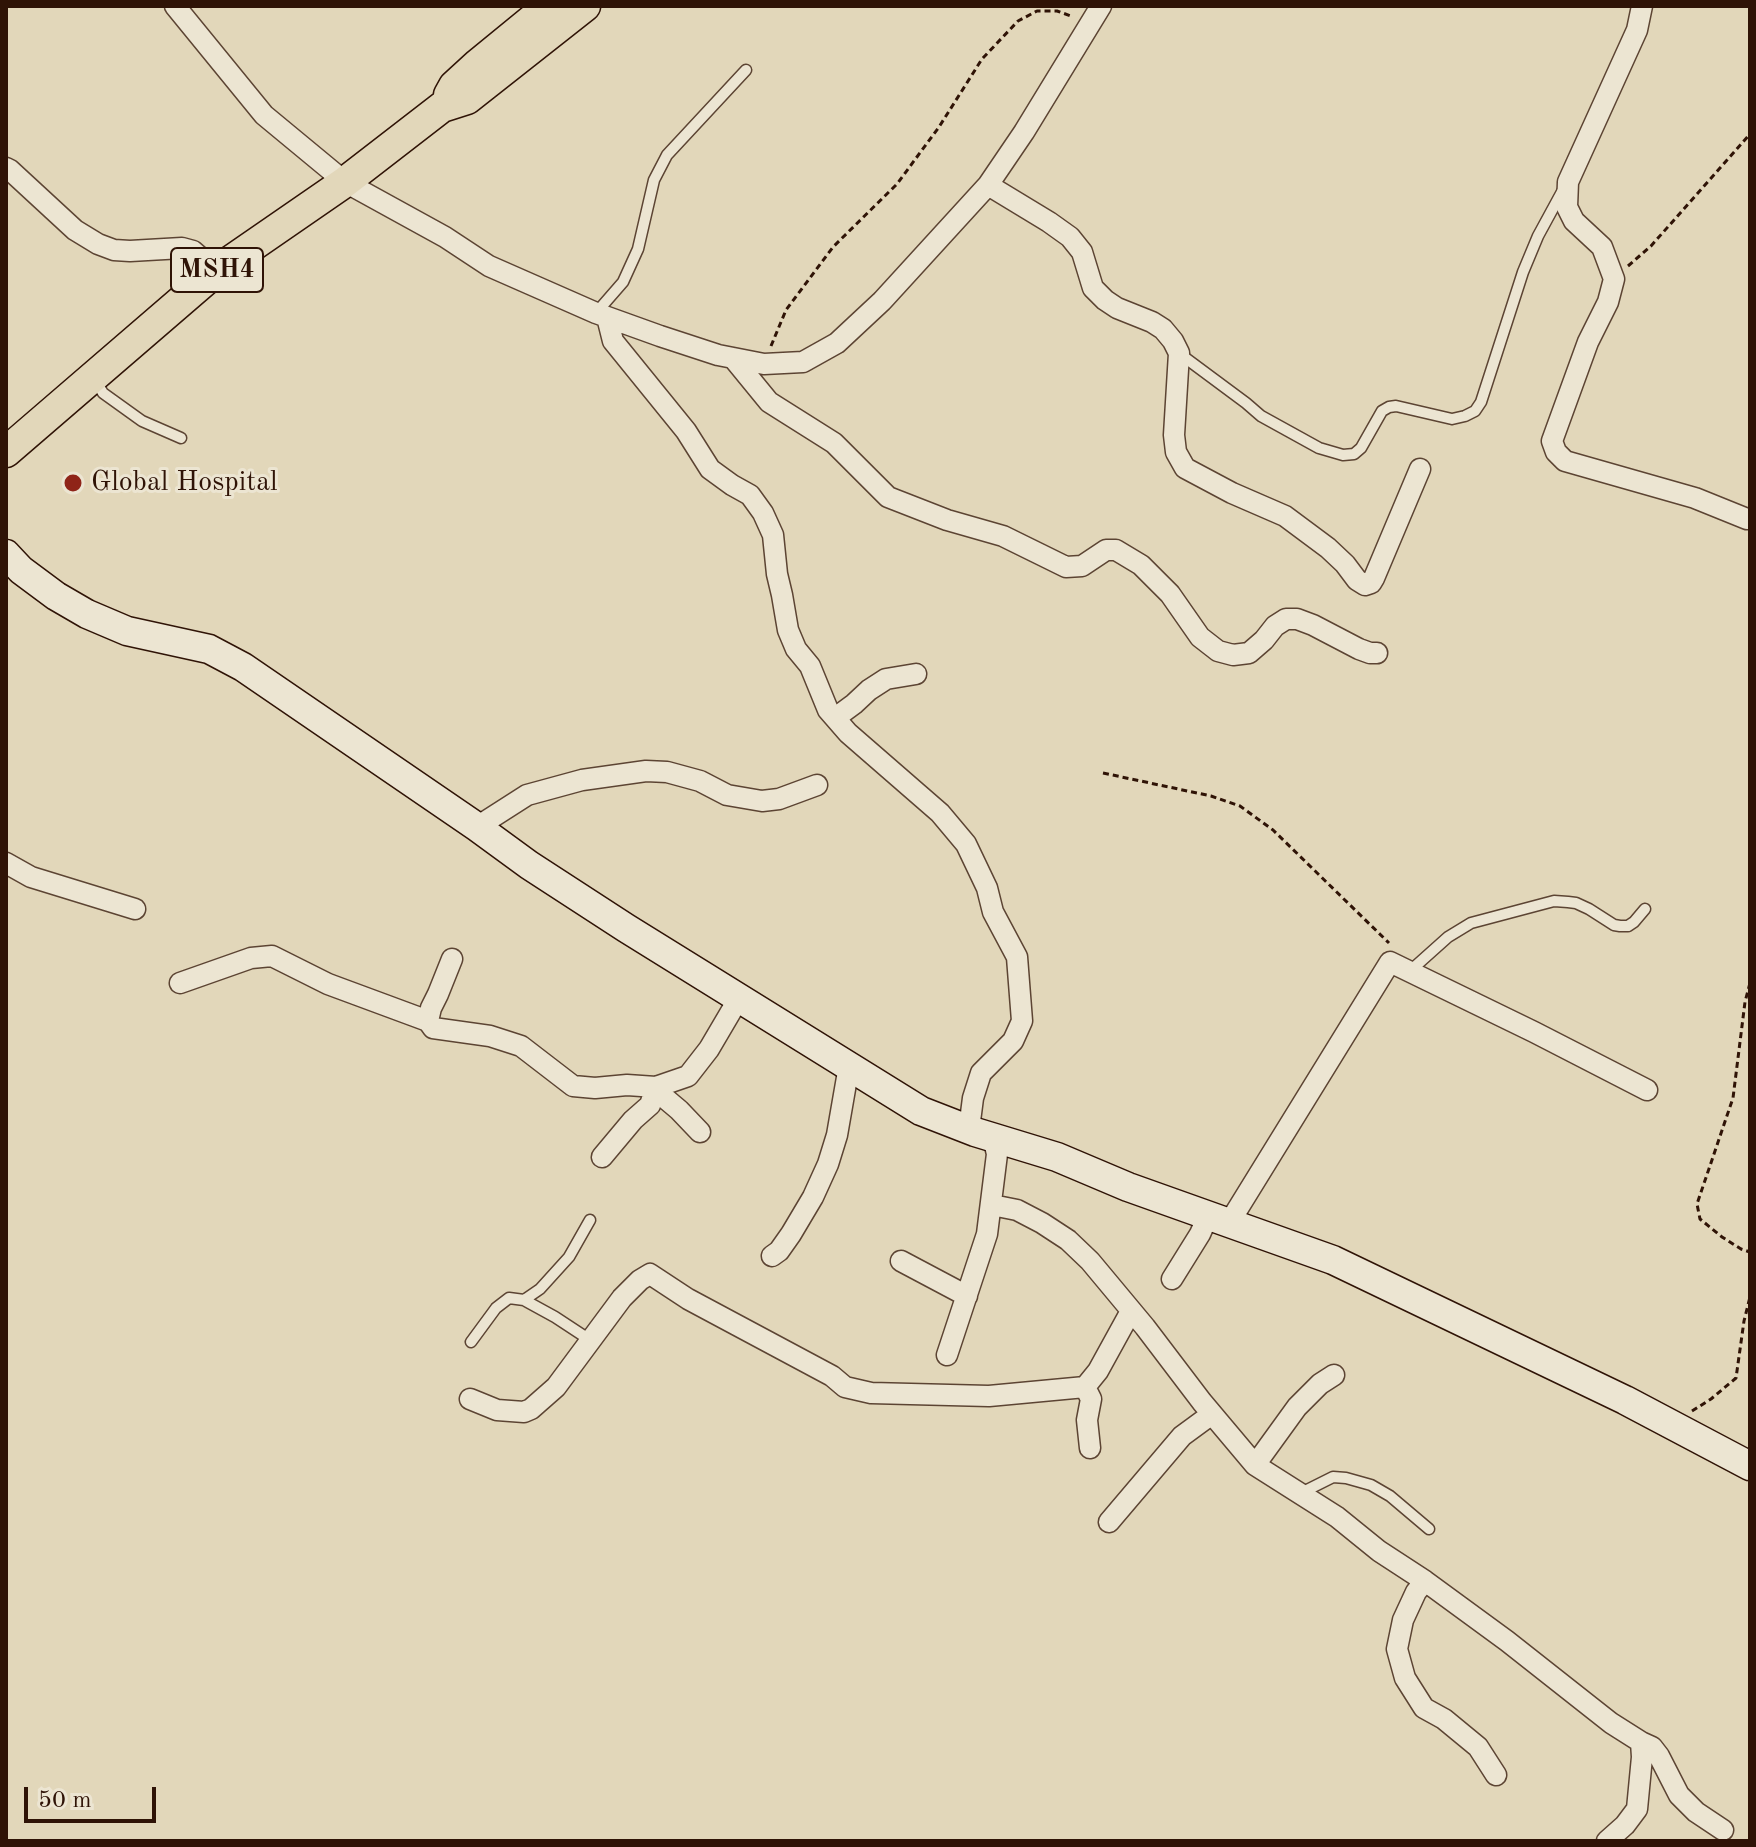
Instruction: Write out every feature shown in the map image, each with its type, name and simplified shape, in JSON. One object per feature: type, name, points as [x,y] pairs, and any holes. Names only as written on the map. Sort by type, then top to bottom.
[{"type":"main road","name":"MSH4","points":[[442,107],[454,86],[549,6]]},
{"type":"main road","name":"MSH4","points":[[6,452],[216,271],[345,182],[442,107],[467,99],[585,6]]},
{"type":"street","points":[[175,6],[264,115],[345,182],[445,237],[489,266],[601,315],[689,346],[764,364],[803,362],[837,343],[882,301],[988,185],[1101,6]]},
{"type":"street","points":[[1642,6],[1637,30],[1568,182],[1567,207],[1574,221],[1602,247],[1614,279],[1608,302],[1588,342],[1552,441],[1556,452],[1565,461],[1695,498],[1750,519]]},
{"type":"street","points":[[6,168],[75,230],[98,244],[114,250],[130,251],[182,248],[193,251],[216,271]]},
{"type":"street","points":[[988,185],[1070,237],[1082,252],[1093,288],[1117,308],[1163,329],[1173,341],[1179,353],[1174,435],[1176,452],[1185,468],[1285,516],[1328,548],[1365,585],[1374,578],[1420,469]]},
{"type":"street","points":[[601,315],[613,341],[686,431],[710,469],[750,495],[763,513],[773,535],[788,630],[796,649],[810,666],[828,710],[848,733],[940,813],[966,844],[987,888],[993,912],[1017,957],[1022,1021],[1013,1041],[981,1073],[973,1098],[981,1133],[997,1154],[992,1205],[987,1234],[947,1355]]},
{"type":"street","points":[[733,358],[769,402],[834,443],[888,497],[947,520],[1003,536],[1066,567],[1082,566],[1106,550],[1116,550],[1141,565],[1170,594],[1200,637],[1218,651],[1233,655],[1249,653],[1275,626],[1286,619],[1297,619],[1359,649],[1377,653]]},
{"type":"street","points":[[6,554],[21,570],[56,596],[87,614],[127,631],[209,649],[243,667],[553,881],[921,1111],[1057,1157],[1128,1187],[1333,1260],[1625,1400],[1750,1466]]},
{"type":"street","points":[[835,718],[886,679],[916,674]]},
{"type":"street","points":[[477,827],[527,795],[582,780],[646,771],[667,772],[700,781],[727,795],[762,801],[779,799],[817,785]]},
{"type":"street","points":[[6,863],[31,877],[135,909]]},
{"type":"street","points":[[180,983],[251,958],[272,956],[328,984],[428,1021],[433,1028],[490,1036],[521,1046],[573,1086],[595,1088],[658,1086],[688,1076],[709,1049],[739,998]]},
{"type":"street","points":[[428,1021],[452,959]]},
{"type":"street","points":[[1172,1279],[1200,1234],[1219,1219],[1390,962],[1647,1090]]},
{"type":"street","points":[[772,1256],[791,1234],[828,1164],[837,1135],[849,1066]]},
{"type":"street","points":[[658,1086],[660,1094],[700,1132]]},
{"type":"street","points":[[602,1157],[650,1105],[658,1086]]},
{"type":"street","points":[[992,1205],[1017,1210],[1042,1223],[1068,1240],[1090,1261],[1255,1465],[1337,1517],[1379,1551],[1507,1641],[1611,1723],[1652,1747],[1679,1795],[1696,1812],[1723,1830]]},
{"type":"street","points":[[901,1261],[967,1296]]},
{"type":"street","points":[[470,1399],[497,1410],[524,1412],[531,1409],[556,1387],[622,1298],[650,1274],[688,1299],[832,1376],[845,1387],[871,1393],[989,1396],[1085,1387],[1098,1371],[1131,1311]]},
{"type":"street","points":[[1255,1465],[1297,1407],[1334,1375]]},
{"type":"street","points":[[1085,1387],[1091,1399],[1087,1420],[1090,1448]]},
{"type":"street","points":[[1109,1522],[1182,1436],[1212,1414]]},
{"type":"street","points":[[1425,1581],[1416,1592],[1400,1634],[1397,1649],[1405,1678],[1424,1708],[1444,1719],[1478,1747],[1496,1775]]},
{"type":"street","points":[[1607,1841],[1637,1809],[1641,1742]]},
{"type":"lane","points":[[601,315],[623,282],[638,249],[654,180],[667,155],[746,70]]},
{"type":"lane","points":[[1179,353],[1261,416],[1319,448],[1343,455],[1354,454],[1361,448],[1382,411],[1389,407],[1452,419],[1465,416],[1475,411],[1481,402],[1523,272],[1551,209],[1568,182]]},
{"type":"lane","points":[[93,377],[103,393],[142,421],[181,438]]},
{"type":"lane","points":[[1410,971],[1448,937],[1471,923],[1554,901],[1576,903],[1620,926],[1634,922],[1645,909]]},
{"type":"lane","points":[[524,1300],[540,1289],[561,1267],[590,1220]]},
{"type":"lane","points":[[471,1342],[496,1308],[509,1298],[524,1300],[590,1340]]},
{"type":"lane","points":[[1299,1494],[1333,1477],[1346,1478],[1371,1485],[1390,1496],[1429,1529]]},
{"type":"path","points":[[764,364],[786,310],[833,247],[897,184],[939,127],[982,59],[1018,21],[1037,11],[1057,11],[1090,24]]},
{"type":"path","points":[[1614,279],[1651,246],[1750,134]]},
{"type":"path","points":[[1103,773],[1211,796],[1240,806],[1273,830],[1391,945],[1390,962]]},
{"type":"path","points":[[1750,983],[1733,1098],[1697,1204],[1700,1219],[1722,1237],[1750,1252]]},
{"type":"path","points":[[1679,1429],[1686,1415],[1736,1378],[1750,1297]]},
{"type":"place","name":"Global Hospital","points":[[73,483]]}]
